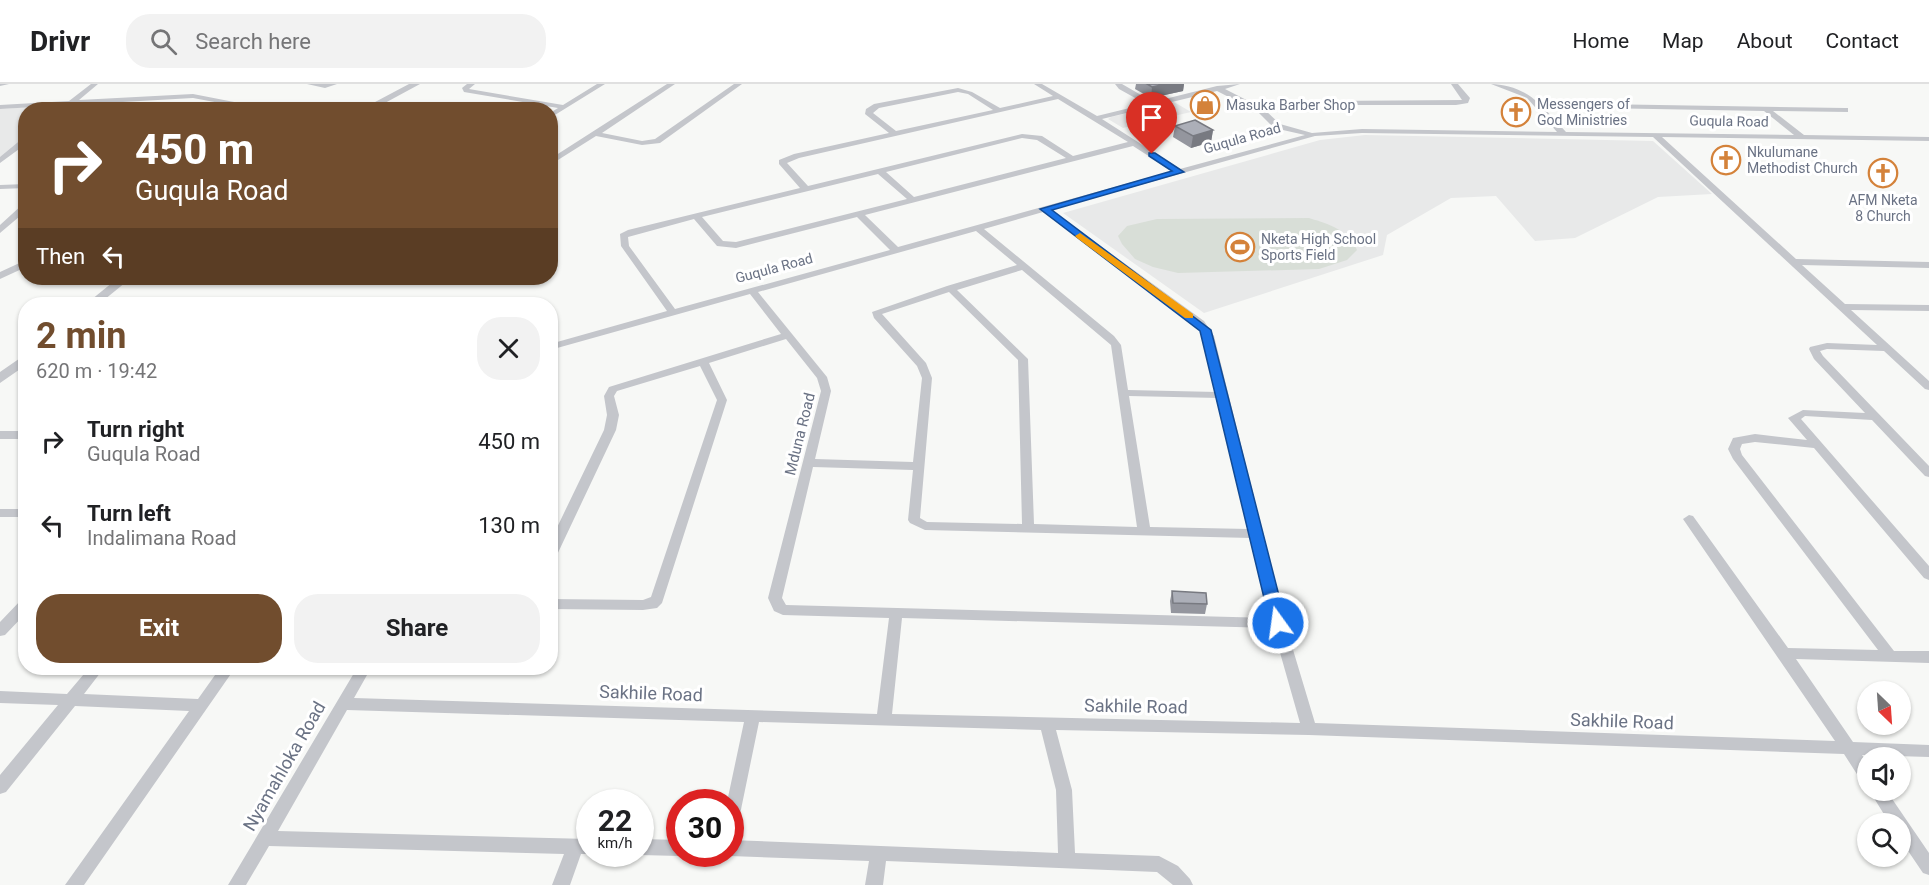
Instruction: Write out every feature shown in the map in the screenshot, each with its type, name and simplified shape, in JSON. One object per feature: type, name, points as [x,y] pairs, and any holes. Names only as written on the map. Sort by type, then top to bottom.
[{"type":"street","points":[[0,84],[6,84]]},
{"type":"street","points":[[72,102],[95,84]]},
{"type":"street","points":[[310,84],[321,86],[334,84]]},
{"type":"street","points":[[379,102],[416,84]]},
{"type":"street","points":[[472,84],[465,88],[466,91],[533,102]]},
{"type":"street","points":[[558,111],[602,84]]},
{"type":"street","points":[[558,158],[672,84]]},
{"type":"street","points":[[596,134],[642,142],[657,141],[739,84]]},
{"type":"street","points":[[1036,84],[1096,118],[1179,172]]},
{"type":"street","points":[[1119,84],[1121,88],[1151,104]]},
{"type":"street","points":[[1096,118],[1237,84]]},
{"type":"street","points":[[1262,110],[1326,103],[1456,103],[1465,101],[1466,98],[1454,84]]},
{"type":"street","points":[[1494,84],[1526,94],[1563,134]]},
{"type":"street","points":[[1217,88],[1262,110],[1276,126],[1315,134]]},
{"type":"street","points":[[894,133],[868,111],[877,106],[958,90],[970,93],[997,109]]},
{"type":"street","points":[[89,102],[202,96],[232,102]]},
{"type":"street","points":[[805,188],[782,162],[792,157],[1058,97]]},
{"type":"street","points":[[141,102],[144,99]]},
{"type":"street","points":[[1538,105],[1845,110]]},
{"type":"street","points":[[0,107],[18,106]]},
{"type":"street","points":[[558,106],[564,107]]},
{"type":"street","points":[[1766,109],[1803,138]]},
{"type":"street","name":"Guqula Road","points":[[558,345],[1315,134],[1362,131],[1929,139]]},
{"type":"street","points":[[1655,135],[1929,387]]},
{"type":"street","points":[[672,312],[625,246],[622,239],[634,230],[1022,136],[1040,138],[1072,159]]},
{"type":"street","points":[[695,215],[718,243],[731,246],[1135,143]]},
{"type":"street","points":[[0,161],[18,146]]},
{"type":"street","points":[[879,170],[914,200]]},
{"type":"street","points":[[0,187],[18,186]]},
{"type":"street","points":[[1044,209],[1206,330],[1278,623],[1309,729]]},
{"type":"street","points":[[0,230],[18,213]]},
{"type":"street","points":[[859,214],[896,251]]},
{"type":"street","points":[[977,228],[1114,341],[1144,532]]},
{"type":"street","points":[[1793,262],[1929,265]]},
{"type":"street","points":[[1024,266],[877,312],[926,371],[913,516],[916,523],[925,526],[1028,530],[1256,534]]},
{"type":"street","points":[[0,276],[18,267]]},
{"type":"street","points":[[101,297],[116,285]]},
{"type":"street","points":[[950,288],[1023,359],[1028,530]]},
{"type":"street","name":"Mduna Road","points":[[751,290],[822,378],[826,391],[775,598],[778,607],[791,612],[896,614]]},
{"type":"street","points":[[1843,307],[1929,308]]},
{"type":"street","points":[[558,540],[610,430],[613,415],[610,392],[618,386],[788,335]]},
{"type":"street","points":[[1887,348],[1827,346],[1814,349],[1818,357],[1929,473]]},
{"type":"street","points":[[558,604],[643,605],[652,604],[657,598],[722,400],[702,360]]},
{"type":"street","points":[[0,379],[18,364]]},
{"type":"street","points":[[1122,393],[1221,395]]},
{"type":"street","points":[[1874,417],[1803,413],[1796,416],[1795,422],[1929,575]]},
{"type":"street","points":[[0,435],[18,435]]},
{"type":"street","points":[[1816,445],[1755,438],[1737,441],[1734,449],[1737,456],[1890,656]]},
{"type":"street","points":[[1913,457],[1929,457]]},
{"type":"street","points":[[809,463],[917,466]]},
{"type":"street","points":[[0,513],[18,513]]},
{"type":"street","points":[[1689,519],[1857,761]]},
{"type":"street","points":[[0,631],[18,612]]},
{"type":"street","points":[[884,720],[896,614],[1278,623]]},
{"type":"street","points":[[1784,653],[1929,657]]},
{"type":"street","points":[[0,787],[91,675]]},
{"type":"street","points":[[74,885],[223,675]]},
{"type":"street","name":"Nyamahloka Road","points":[[237,885],[360,675]]},
{"type":"street","points":[[0,696],[202,705]]},
{"type":"street","name":"Sakhile Road","points":[[342,704],[884,720],[1309,729],[1929,751]]},
{"type":"street","points":[[737,789],[753,716]]},
{"type":"street","points":[[1047,724],[1064,790],[1067,861]]},
{"type":"street","points":[[265,838],[576,847]]},
{"type":"street","points":[[1911,839],[1928,863]]},
{"type":"street","points":[[744,849],[1159,864],[1172,872],[1184,885]]},
{"type":"street","points":[[874,885],[878,855]]},
{"type":"street","points":[[561,885],[576,858]]},
{"type":"shaded area","points":[[1174,102],[1191,112],[1123,128],[1108,119],[1111,117]]},
{"type":"shaded area","points":[[18,108],[18,145],[0,159],[0,109]]},
{"type":"shaded area","points":[[1365,135],[1653,141],[1712,194],[1658,197],[1575,238],[1535,241],[1496,196],[1451,198],[1387,235],[1383,255],[1204,313],[1063,213],[1320,140]]},
{"type":"shaded area","name":"Nketa High School Sports Field","points":[[1309,218],[1331,225],[1349,237],[1357,250],[1347,260],[1319,269],[1178,273],[1153,267],[1135,259],[1118,236],[1127,226],[1157,219]]},
{"type":"building","points":[[1147,84],[1166,84],[1152,87]]},
{"type":"building","points":[[1195,120],[1213,130],[1193,136],[1175,126]]},
{"type":"building","points":[[1172,591],[1206,593],[1207,604],[1173,603]]},
{"type":"slow traffic","points":[[1080,236],[1189,316]]},
{"type":"place","name":"Masuka Barber Shop","points":[[1205,105]]},
{"type":"place","name":"Messengers of God Ministries","points":[[1516,112]]},
{"type":"place","name":"Nkulumane Methodist Church","points":[[1726,160]]},
{"type":"place","name":"AFM Nketa 8 Church","points":[[1883,173]]},
{"type":"place","name":"Nketa High School Sports Field","points":[[1240,247]]},
{"type":"route","points":[[1152,154],[1179,172],[1044,209],[1200,323],[1206,330],[1278,623]]}]
